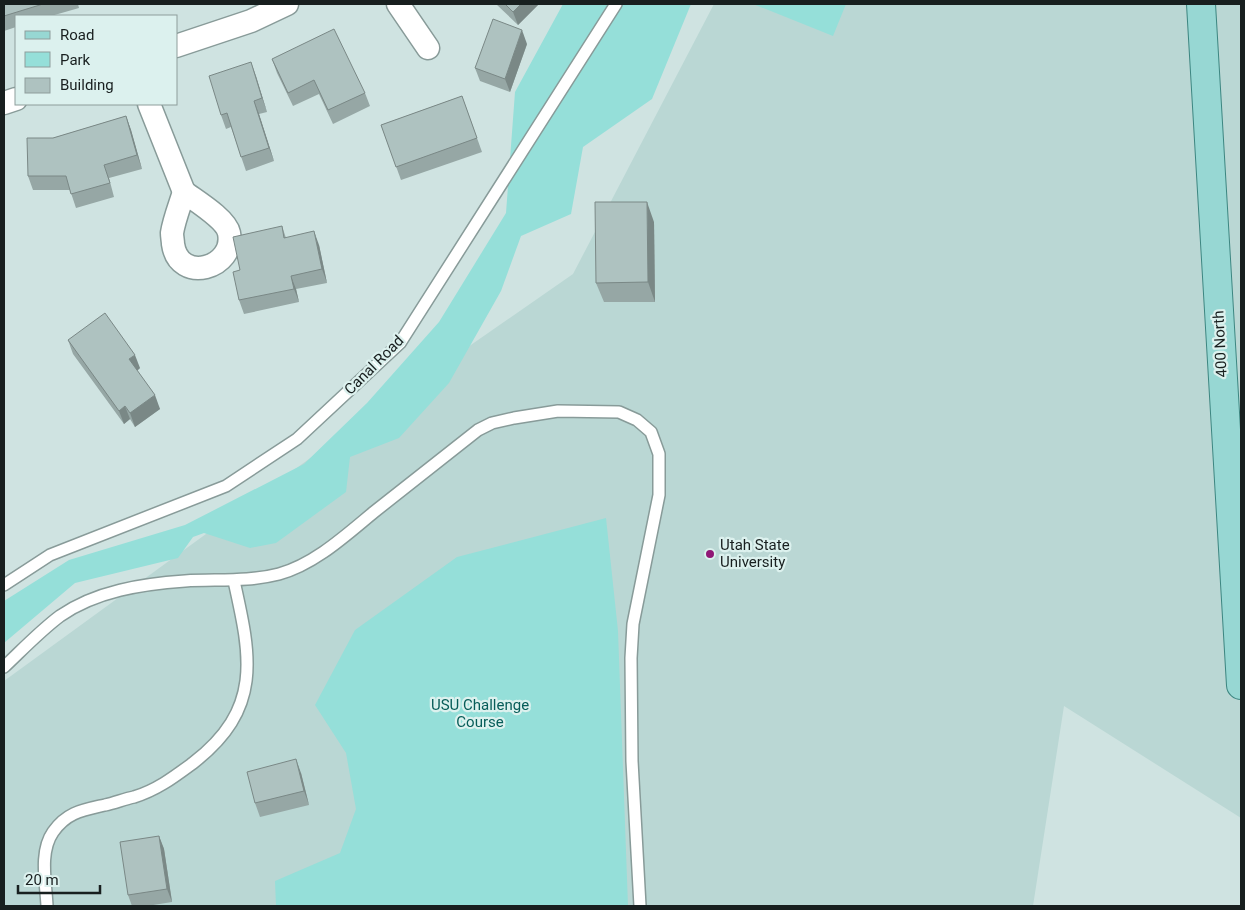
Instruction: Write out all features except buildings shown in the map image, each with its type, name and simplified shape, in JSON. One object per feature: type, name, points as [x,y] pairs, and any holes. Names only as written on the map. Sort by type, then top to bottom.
[{"type":"main road","name":"400 North","points":[[1201,4],[1241,685]]},
{"type":"street","points":[[178,45],[251,21],[286,4]]},
{"type":"street","points":[[398,4],[428,48]]},
{"type":"street","points":[[150,105],[184,192]]},
{"type":"lane","name":"Canal Road","points":[[4,585],[50,555],[226,486],[297,439],[400,343],[616,4]]},
{"type":"lane","points":[[4,667],[58,617],[79,604],[112,592],[187,581],[234,581],[280,574],[310,560],[344,536],[478,430],[492,423],[558,411],[619,412],[637,420],[651,432],[659,454],[659,495],[634,624],[631,658],[632,761],[640,906]]},
{"type":"lane","points":[[47,906],[44,863],[46,844],[52,832],[64,818],[79,810],[148,793],[199,758],[226,731],[237,712],[246,686],[249,660],[246,632],[234,581]]},
{"type":"shaded area","name":"Utah State University","points":[[714,4],[1241,4],[1241,818],[1064,706],[1033,906],[4,906],[4,681],[353,427],[573,274]]},
{"type":"green space","points":[[563,4],[691,4],[652,99],[583,147],[571,214],[521,236],[501,291],[449,383],[399,438],[350,457],[346,492],[276,543],[250,548],[204,533],[193,537],[178,558],[75,583],[4,643],[4,601],[69,560],[185,525],[304,464],[367,403],[439,322],[506,213],[515,92]]},
{"type":"green space","points":[[753,4],[846,4],[833,36]]},
{"type":"green space","name":"USU Challenge Course","points":[[606,518],[618,631],[628,906],[276,906],[275,881],[340,853],[356,809],[346,753],[315,705],[355,630],[457,557]]},
{"type":"place","name":"Utah State University","points":[[710,554]]}]
